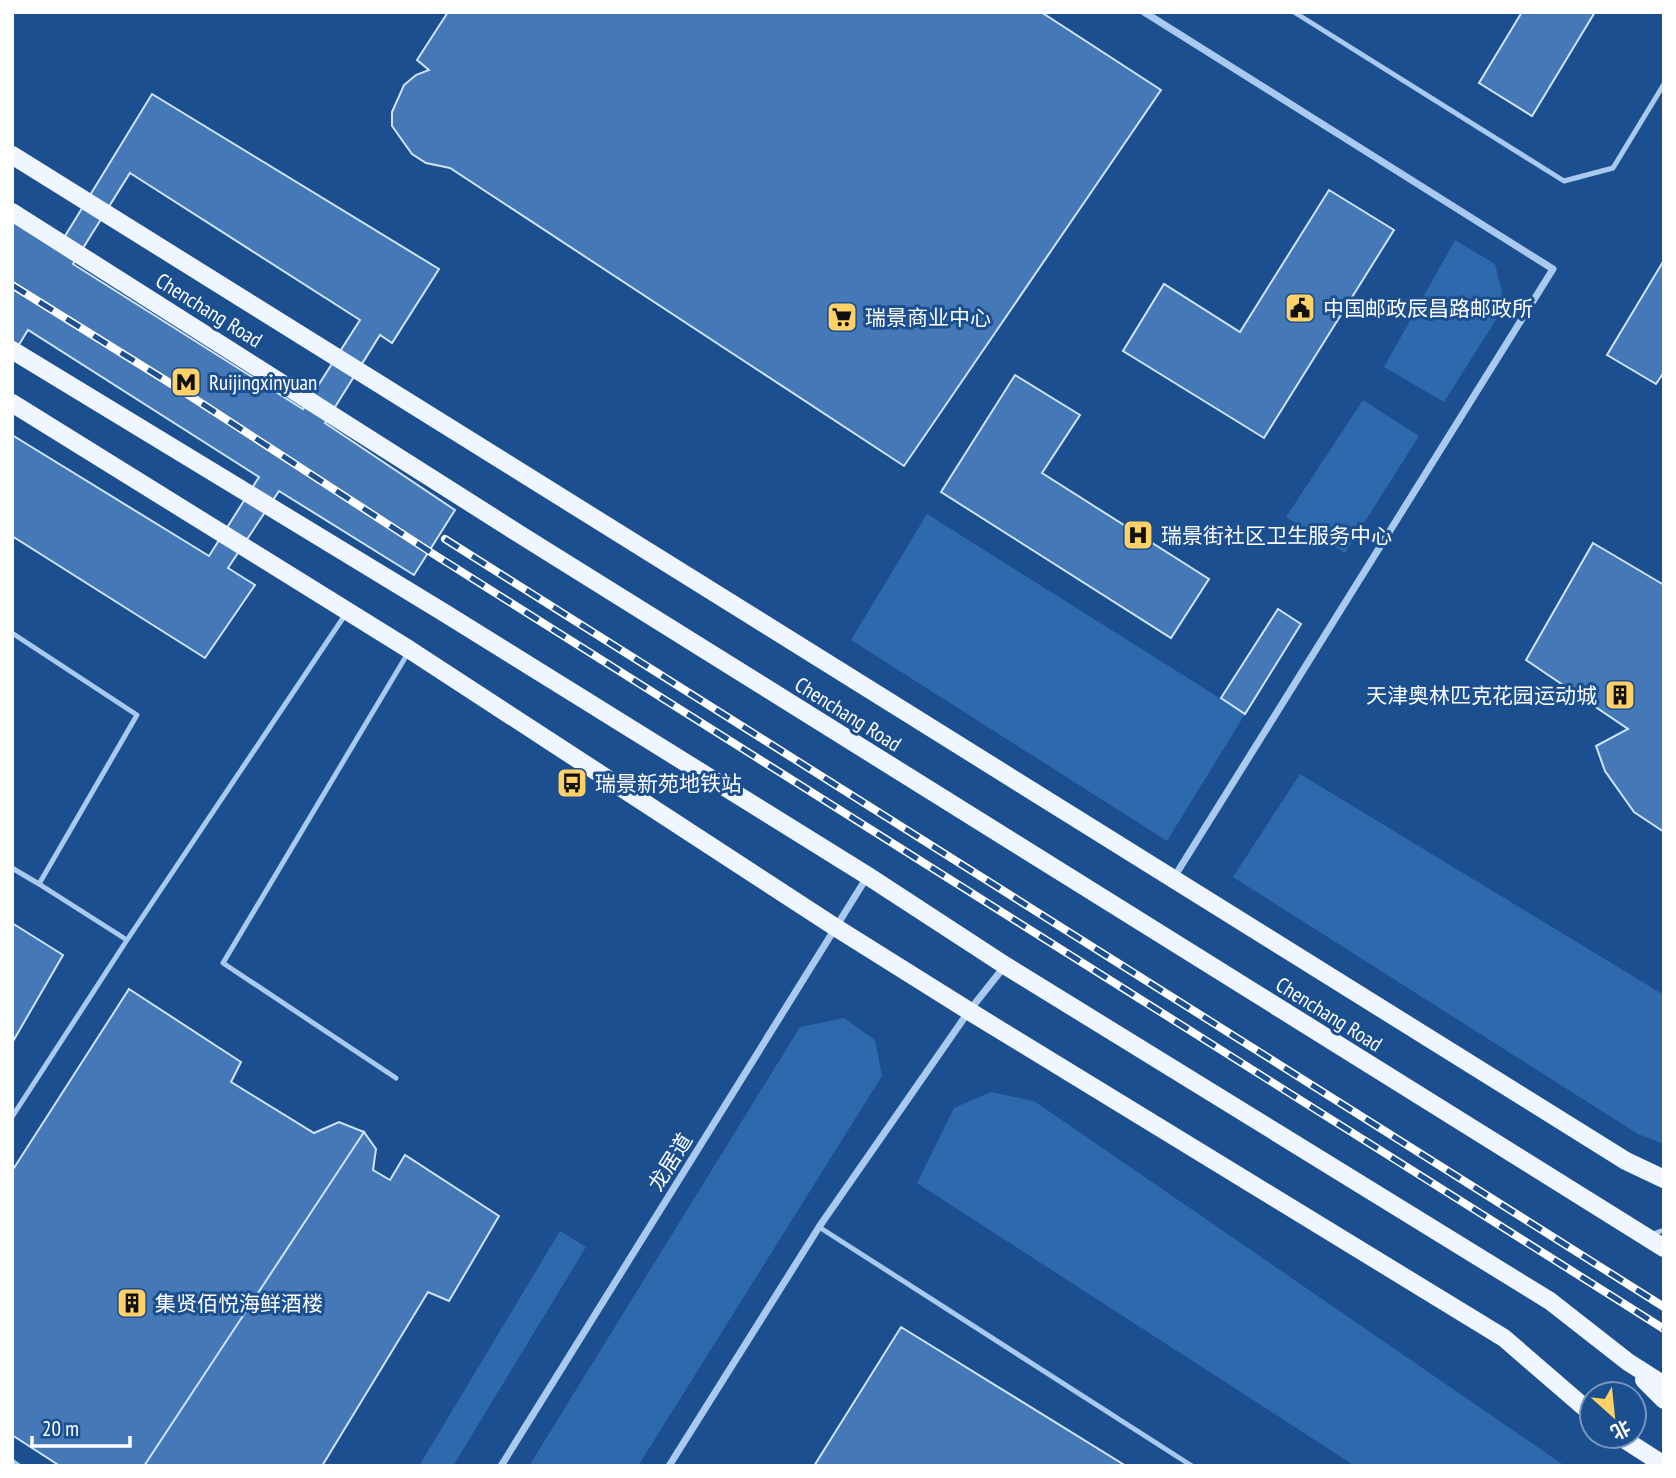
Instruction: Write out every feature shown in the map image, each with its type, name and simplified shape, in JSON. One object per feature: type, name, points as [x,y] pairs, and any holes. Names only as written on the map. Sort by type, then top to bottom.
[{"type":"main road","points":[[12,155],[1626,1161],[1664,1179]]},
{"type":"main road","name":"Chenchang Road","points":[[12,212],[570,566],[1664,1248]]},
{"type":"main road","points":[[12,350],[443,612],[868,876],[1006,966],[1549,1301],[1628,1362],[1664,1385]]},
{"type":"main road","points":[[12,404],[410,650],[969,1012],[1504,1338],[1578,1402]]},
{"type":"main road","points":[[1628,1362],[1664,1400]]},
{"type":"main road","points":[[1641,1450],[1664,1465]]},
{"type":"street","points":[[1144,12],[1553,269],[1173,879]]},
{"type":"street","name":"龙居道","points":[[501,1466],[868,876]]},
{"type":"street","points":[[669,1466],[819,1227],[969,1012],[1006,966]]},
{"type":"lane","points":[[1294,12],[1564,181],[1613,168],[1664,84]]},
{"type":"lane","points":[[12,1117],[347,612]]},
{"type":"lane","points":[[12,633],[136,715],[39,884]]},
{"type":"lane","points":[[396,1077],[223,963],[410,650]]},
{"type":"lane","points":[[12,868],[127,940]]},
{"type":"lane","points":[[819,1227],[1192,1466]]},
{"type":"lane","points":[[1646,1237],[1664,1230]]},
{"type":"lane","points":[[12,1461],[19,1466]]},
{"type":"shaded area","points":[[1455,240],[1495,264],[1502,292],[1497,318],[1444,402],[1384,367]]},
{"type":"shaded area","points":[[1363,400],[1419,436],[1345,553],[1286,517]]},
{"type":"shaded area","points":[[927,514],[1245,714],[1167,841],[851,640]]},
{"type":"shaded area","points":[[1300,774],[1664,995],[1664,1144],[1638,1134],[1233,877]]},
{"type":"shaded area","points":[[844,1018],[875,1040],[882,1076],[638,1466],[529,1466],[800,1027]]},
{"type":"shaded area","points":[[991,1092],[1034,1101],[1565,1466],[1355,1466],[917,1183],[954,1108]]},
{"type":"shaded area","points":[[560,1231],[586,1247],[453,1466],[419,1466]]},
{"type":"building","name":"瑞景商业中心","points":[[448,12],[1041,12],[1161,90],[904,466],[450,168],[426,163],[412,154],[392,126],[392,112],[404,85],[416,75],[429,70],[417,60]]},
{"type":"building","points":[[1522,12],[1595,12],[1532,116],[1479,83]]},
{"type":"building","name":"Ruijingxinyuan","points":[[152,94],[439,269],[392,343],[380,335],[325,423],[455,510],[414,575],[279,491],[228,568],[255,585],[205,658],[12,536],[12,435],[209,556],[259,477],[28,330],[12,356],[12,221],[57,249]],"holes":[[[130,173],[360,320],[303,409],[73,264]]]},
{"type":"building","name":"中国邮政辰昌路邮政所","points":[[1329,190],[1394,230],[1264,438],[1123,351],[1164,284],[1240,332]]},
{"type":"building","points":[[1664,260],[1664,372],[1656,384],[1607,355]]},
{"type":"building","points":[[1015,375],[1080,415],[1042,473],[1209,579],[1171,638],[941,492]]},
{"type":"building","name":"天津奥林匹克花园运动城","points":[[1593,543],[1664,585],[1664,832],[1634,812],[1605,771],[1596,746],[1628,729],[1526,660]]},
{"type":"building","points":[[1278,609],[1301,624],[1245,714],[1221,698]]},
{"type":"building","points":[[12,923],[63,955],[12,1043]]},
{"type":"building","name":"集贤佰悦海鲜酒楼","points":[[129,989],[241,1062],[231,1082],[314,1133],[339,1122],[364,1132],[144,1466],[60,1466],[12,1435],[12,1171]]},
{"type":"building","points":[[364,1132],[376,1149],[373,1170],[390,1180],[405,1155],[499,1216],[449,1301],[428,1292],[322,1466],[144,1466]]},
{"type":"building","points":[[901,1327],[1126,1466],[814,1466]]},
{"type":"railway","points":[[12,285],[181,390],[435,555],[1664,1329]]},
{"type":"railway","points":[[445,539],[1664,1307]]},
{"type":"place","name":"中国邮政辰昌路邮政所","points":[[1300,308]]},
{"type":"place","name":"瑞景商业中心","points":[[842,317]]},
{"type":"place","name":"Ruijingxinyuan","points":[[186,382]]},
{"type":"place","name":"瑞景街社区卫生服务中心","points":[[1138,535]]},
{"type":"place","name":"天津奥林匹克花园运动城","points":[[1620,695]]},
{"type":"place","name":"瑞景新苑地铁站","points":[[572,783]]},
{"type":"place","name":"集贤佰悦海鲜酒楼","points":[[132,1303]]}]
